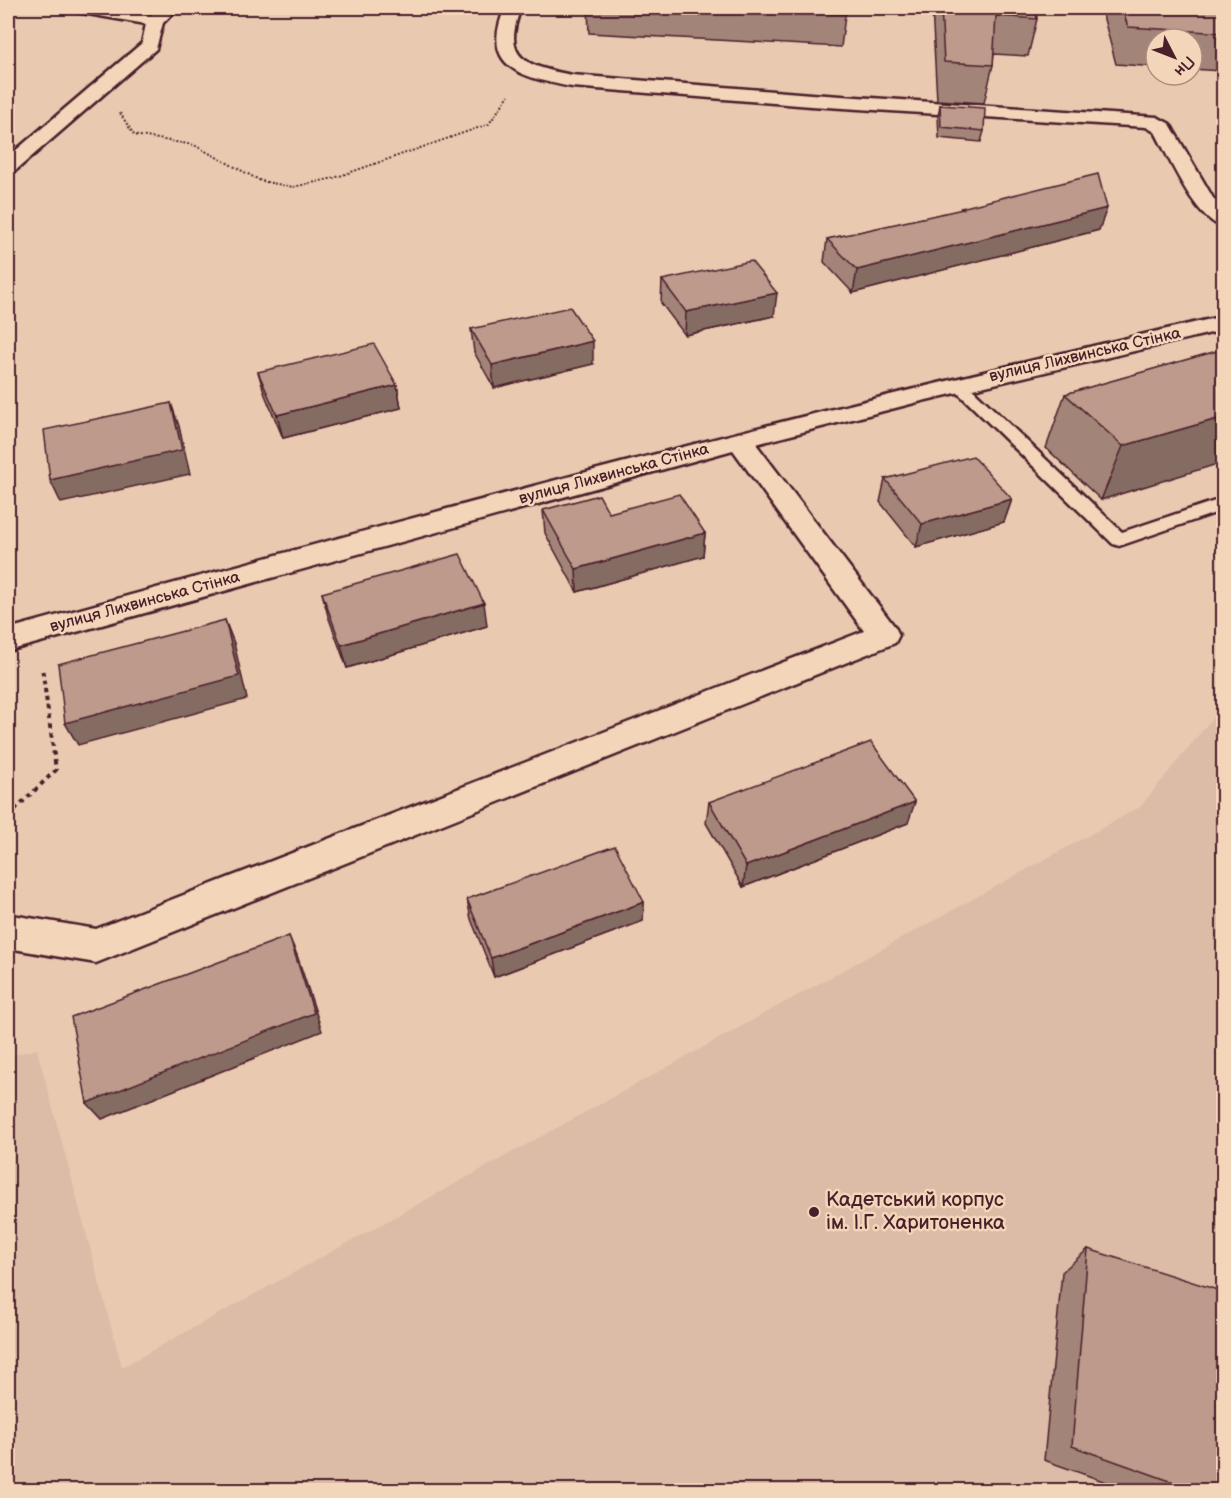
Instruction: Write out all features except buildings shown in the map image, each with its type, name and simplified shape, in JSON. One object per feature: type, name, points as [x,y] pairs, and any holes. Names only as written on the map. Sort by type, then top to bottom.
[{"type":"street","points":[[82,8],[155,21]]},
{"type":"street","points":[[8,167],[150,45],[155,21],[170,8]]},
{"type":"street","points":[[513,8],[506,22],[504,43],[510,58],[522,68],[541,75],[572,81],[799,99],[1150,121],[1163,128],[1204,201],[1224,221]]},
{"type":"street","name":"вулиця Лихвинська Стінка","points":[[8,640],[739,440],[958,385],[1224,323]]},
{"type":"street","points":[[10,931],[96,946],[884,635],[739,440]]},
{"type":"lane","points":[[958,385],[1119,540],[1224,504]]},
{"type":"path","points":[[103,87],[134,135],[194,145],[261,181],[293,187],[334,178],[489,124],[515,88],[541,75]]},
{"type":"path","points":[[10,931],[8,818],[56,770],[38,632]]},
{"type":"shaded area","name":"Кадетський корпус ім. І.Г. Харитоненка","points":[[1223,705],[1223,1490],[8,1490],[8,1056],[37,1049],[122,1367],[1140,807]]},
{"type":"place","name":"Кадетський корпус ім. І.Г. Харитоненка","points":[[814,1212]]}]
